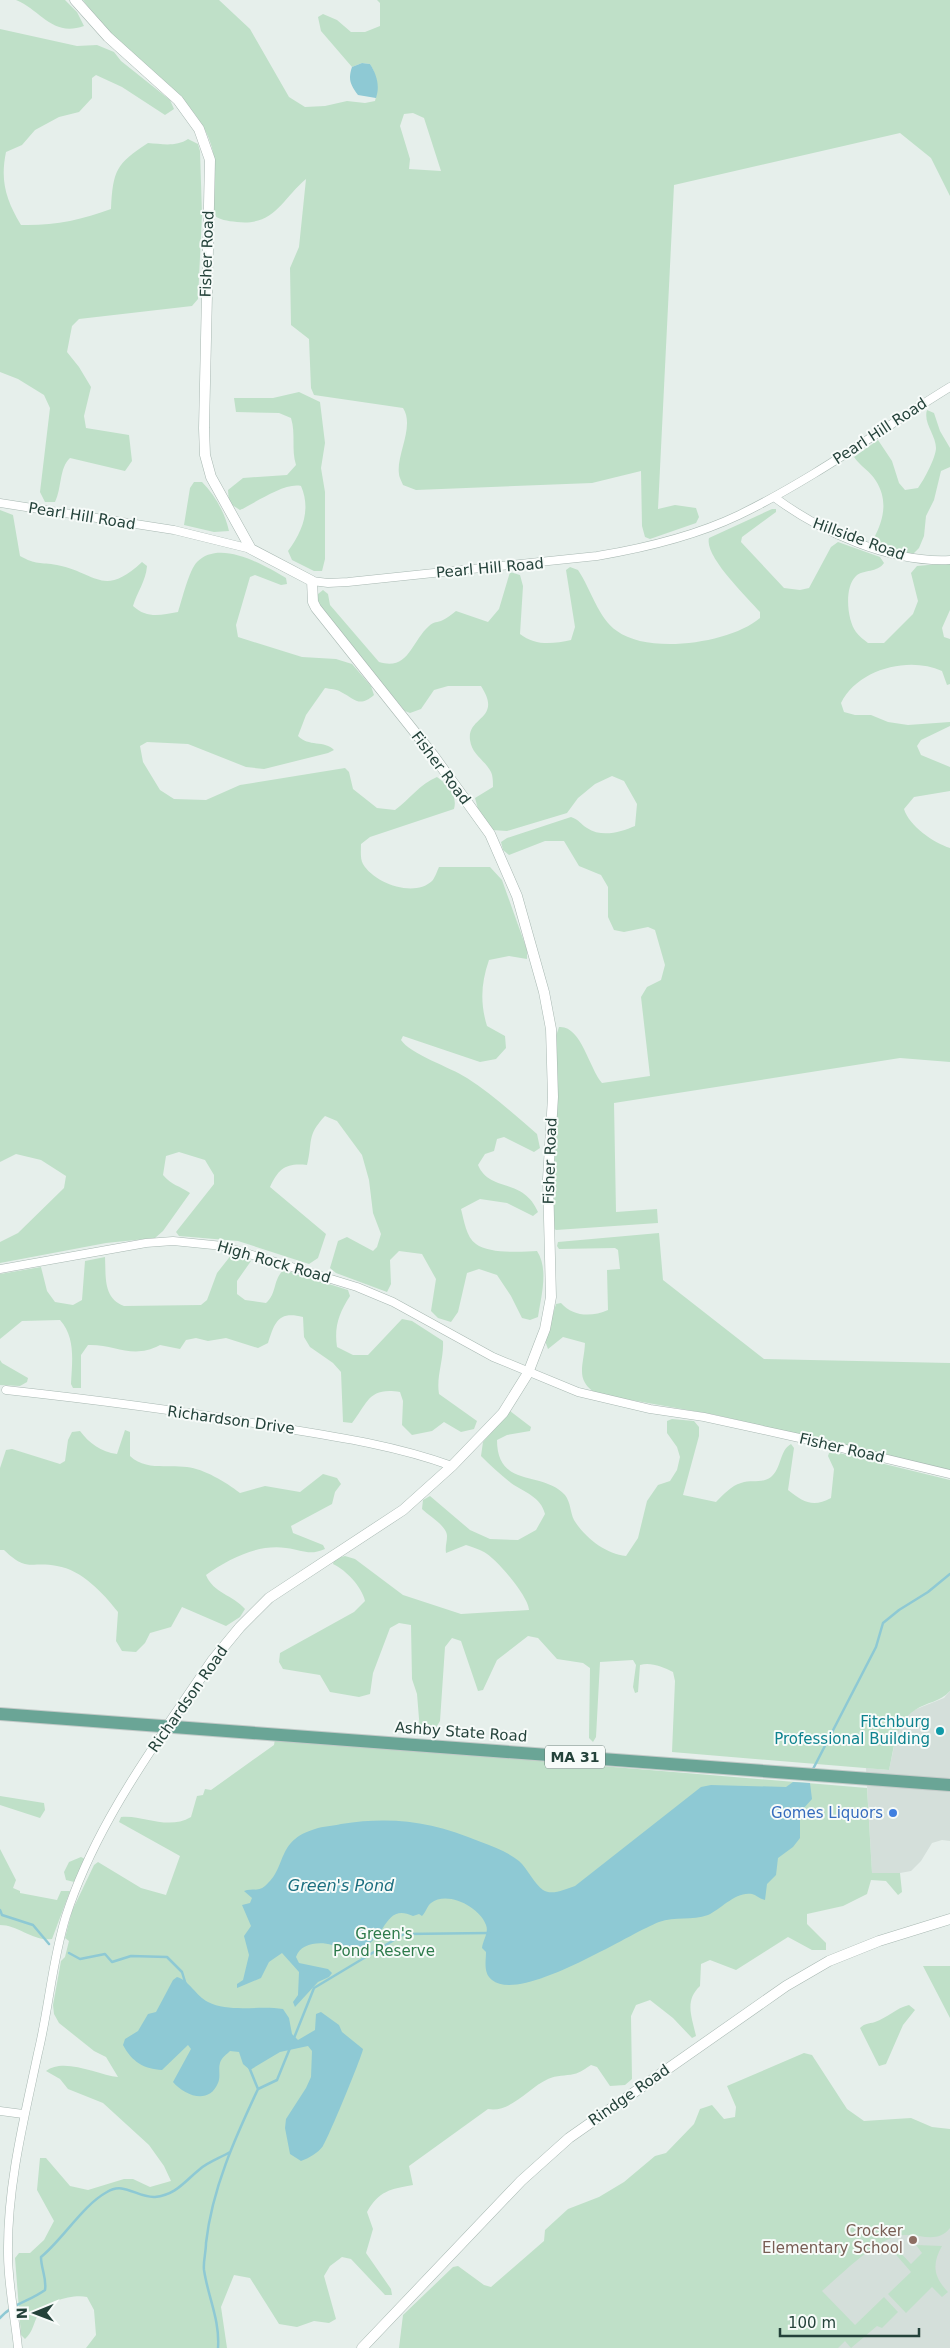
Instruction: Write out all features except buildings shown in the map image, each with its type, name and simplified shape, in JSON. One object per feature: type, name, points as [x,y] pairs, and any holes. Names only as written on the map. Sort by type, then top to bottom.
[{"type":"main road","name":"Ashby State Road","points":[[0,1714],[950,1785]]},
{"type":"street","name":"Fisher Road","points":[[75,0],[108,37],[178,100],[199,129],[210,160],[204,366],[205,455],[218,494],[251,549]]},
{"type":"street","name":"Pearl Hill Road","points":[[0,503],[174,530],[251,549],[312,581],[328,583],[544,563],[632,550],[697,531],[738,516],[810,477],[950,387]]},
{"type":"street","name":"Hillside Road","points":[[774,496],[813,523],[882,550],[916,559],[950,560]]},
{"type":"street","name":"Fisher Road","points":[[312,581],[313,602],[319,612],[434,755],[490,834],[509,875],[526,924],[548,1008],[554,1066],[548,1179],[551,1297],[545,1329],[528,1373],[609,1400],[804,1439],[950,1474]]},
{"type":"street","name":"High Rock Road","points":[[0,1269],[146,1243],[173,1242],[223,1246],[318,1273],[371,1293],[528,1373]]},
{"type":"street","name":"Richardson Road","points":[[18,2348],[8,2240],[23,2114],[39,2053],[58,1946],[66,1916],[80,1881],[118,1802],[135,1773],[212,1660],[240,1627],[269,1598],[403,1510],[452,1466],[503,1414],[528,1373]]},
{"type":"street","name":"Richardson Drive","points":[[6,1390],[85,1399],[329,1434],[428,1458],[452,1466]]},
{"type":"street","name":"Rindge Road","points":[[362,2348],[521,2180],[569,2138],[786,1986],[829,1961],[879,1940],[950,1919]]},
{"type":"street","points":[[0,2111],[23,2114]]},
{"type":"shaded area","points":[[950,1691],[950,1841],[942,1840],[932,1843],[921,1861],[911,1871],[872,1873],[866,1768],[889,1770],[899,1723],[904,1714],[944,1698]]},
{"type":"shaded area","name":"Crocker Elementary School","points":[[950,2198],[950,2348],[673,2348]]},
{"type":"green space","points":[[16,0],[65,0],[77,12],[84,26],[64,28],[55,26]]},
{"type":"green space","points":[[83,0],[219,0],[250,29],[289,97],[305,107],[325,106],[347,101],[365,103],[375,101],[377,82],[370,64],[362,63],[352,67],[321,31],[318,17],[323,14],[337,20],[351,32],[365,32],[380,26],[380,3],[377,0],[950,0],[950,196],[931,158],[900,133],[674,185],[658,509],[675,505],[696,508],[699,517],[696,523],[650,539],[645,537],[642,526],[641,471],[592,483],[416,490],[403,485],[399,475],[400,458],[407,423],[403,408],[314,395],[311,388],[309,339],[291,325],[290,268],[299,247],[306,179],[276,210],[260,220],[233,222],[212,214],[215,164],[209,137],[184,101],[102,25]],"holes":[[[413,113],[424,118],[441,171],[409,169],[410,159],[400,126],[404,114]]]},
{"type":"green space","points":[[0,29],[77,46],[97,45],[114,52],[121,61],[170,100],[174,109],[165,115],[122,87],[96,75],[92,78],[92,98],[79,112],[59,117],[35,130],[22,145],[6,152],[4,181],[11,207],[21,225],[67,222],[111,209],[113,185],[118,169],[129,157],[148,143],[174,144],[188,139],[198,144],[200,151],[202,215],[198,299],[192,306],[79,319],[72,326],[67,352],[91,387],[84,416],[86,428],[129,435],[132,461],[125,471],[70,458],[64,467],[55,502],[45,502],[40,492],[50,408],[44,395],[18,379],[0,372]]},
{"type":"green space","points":[[299,392],[320,402],[325,443],[321,468],[325,492],[325,559],[322,571],[314,571],[292,560],[288,551],[298,536],[304,520],[305,503],[301,486],[287,487],[279,490],[240,510],[229,503],[228,490],[243,478],[287,475],[296,465],[291,418],[279,413],[236,412],[234,398],[273,398]]},
{"type":"green space","points":[[927,410],[934,413],[940,431],[950,448],[950,467],[941,471],[934,500],[926,516],[924,536],[919,548],[912,555],[880,544],[874,538],[882,517],[882,495],[874,478],[854,457],[878,440],[892,461],[899,483],[905,490],[918,488],[934,457],[936,448],[927,420]]},
{"type":"green space","points":[[194,482],[202,482],[211,493],[222,511],[229,531],[214,532],[184,525],[190,488]]},
{"type":"green space","points":[[772,509],[776,509],[776,512],[742,537],[741,542],[784,588],[800,590],[809,588],[831,547],[838,542],[880,557],[884,563],[874,570],[863,572],[856,576],[852,581],[848,595],[849,612],[853,627],[868,643],[884,643],[913,614],[918,601],[911,573],[917,566],[950,563],[950,610],[942,628],[944,637],[950,639],[950,684],[947,685],[942,671],[915,665],[900,666],[872,674],[859,682],[849,691],[841,703],[844,712],[855,715],[871,715],[888,722],[908,725],[950,722],[950,726],[921,740],[917,746],[921,755],[950,767],[950,791],[914,797],[904,809],[911,822],[923,833],[950,848],[950,1062],[900,1058],[614,1103],[616,1212],[657,1209],[658,1223],[556,1230],[553,1228],[551,1204],[556,1036],[559,1027],[567,1028],[579,1040],[602,1083],[650,1076],[641,997],[647,987],[661,980],[665,965],[655,930],[648,927],[624,932],[614,930],[608,917],[608,887],[601,875],[579,866],[564,841],[545,841],[509,855],[503,850],[501,842],[507,838],[571,817],[587,828],[599,833],[624,830],[635,826],[637,804],[624,781],[612,776],[595,784],[578,798],[567,813],[507,831],[492,830],[478,809],[475,798],[493,787],[492,775],[473,750],[470,740],[474,726],[483,717],[488,705],[487,697],[481,686],[448,686],[434,690],[421,709],[410,713],[405,711],[322,611],[318,602],[318,594],[323,590],[328,594],[330,605],[379,662],[389,664],[403,659],[431,624],[443,620],[456,611],[488,622],[499,609],[510,572],[520,575],[523,586],[520,634],[532,641],[544,643],[571,640],[575,627],[566,570],[570,567],[578,570],[605,619],[617,631],[631,638],[649,643],[690,643],[730,634],[747,627],[760,618],[760,612],[737,587],[713,555],[709,546],[709,538]]},
{"type":"green space","points":[[0,510],[13,515],[20,556],[30,561],[57,565],[100,580],[109,581],[129,573],[142,562],[147,566],[146,571],[133,606],[144,613],[160,615],[178,612],[194,566],[207,556],[218,553],[229,554],[242,556],[254,561],[286,578],[287,584],[281,585],[255,575],[250,577],[236,625],[238,637],[302,657],[336,659],[352,664],[371,686],[374,695],[361,702],[338,690],[325,688],[306,715],[298,736],[307,741],[326,745],[334,750],[328,753],[264,769],[246,767],[188,744],[147,742],[140,746],[143,762],[160,790],[174,799],[206,800],[240,785],[345,768],[349,772],[353,789],[377,808],[395,810],[420,788],[437,777],[451,790],[455,804],[454,809],[370,837],[361,844],[361,860],[368,871],[376,877],[395,886],[405,888],[424,886],[433,880],[439,867],[490,867],[502,880],[527,950],[527,959],[509,956],[489,960],[484,977],[482,1001],[487,1026],[505,1036],[506,1048],[496,1059],[480,1062],[403,1036],[401,1040],[413,1050],[476,1084],[537,1134],[540,1148],[534,1152],[504,1137],[497,1139],[494,1151],[485,1154],[478,1165],[483,1174],[490,1179],[524,1194],[532,1201],[538,1212],[533,1216],[507,1203],[480,1199],[461,1209],[466,1228],[476,1244],[506,1252],[537,1251],[543,1266],[542,1292],[538,1317],[530,1320],[522,1318],[511,1296],[497,1275],[479,1269],[467,1273],[458,1312],[451,1322],[438,1318],[431,1311],[436,1279],[422,1254],[399,1251],[390,1260],[391,1284],[387,1292],[336,1273],[330,1268],[338,1241],[347,1237],[373,1251],[377,1247],[381,1234],[373,1213],[369,1180],[362,1155],[337,1121],[325,1116],[315,1129],[311,1139],[307,1165],[294,1165],[284,1168],[270,1187],[326,1234],[318,1258],[309,1264],[238,1241],[179,1236],[176,1232],[214,1184],[214,1175],[205,1160],[179,1152],[166,1156],[163,1175],[172,1183],[190,1193],[163,1231],[155,1238],[106,1243],[0,1263],[0,1242],[18,1233],[64,1188],[66,1176],[41,1160],[16,1154],[0,1162]]},
{"type":"green space","points":[[659,1233],[663,1280],[764,1359],[950,1363],[950,1470],[716,1415],[597,1394],[590,1389],[585,1383],[582,1372],[585,1343],[563,1337],[548,1349],[545,1341],[556,1304],[561,1303],[571,1311],[589,1315],[608,1310],[607,1270],[620,1269],[618,1250],[615,1248],[559,1249],[557,1246],[558,1242]]},
{"type":"green space","points":[[232,1254],[251,1261],[237,1281],[237,1294],[245,1300],[266,1303],[272,1295],[278,1277],[284,1270],[348,1290],[350,1296],[338,1320],[336,1340],[337,1347],[353,1355],[368,1355],[402,1319],[412,1321],[443,1341],[438,1381],[439,1394],[477,1421],[474,1429],[461,1432],[444,1422],[432,1431],[412,1435],[402,1425],[403,1401],[400,1392],[389,1391],[375,1394],[370,1398],[352,1423],[343,1422],[341,1372],[333,1363],[310,1347],[304,1337],[303,1317],[283,1317],[273,1329],[268,1343],[258,1348],[226,1338],[208,1341],[196,1338],[186,1340],[180,1349],[160,1345],[141,1351],[88,1345],[81,1355],[81,1388],[73,1388],[71,1384],[71,1342],[69,1334],[60,1320],[22,1321],[0,1339],[0,1274],[41,1267],[47,1291],[55,1302],[73,1305],[82,1300],[85,1261],[105,1257],[106,1279],[109,1292],[112,1298],[124,1306],[201,1305],[207,1300],[217,1273]]},
{"type":"green space","points":[[0,1360],[28,1378],[27,1382],[20,1386],[0,1385]]},
{"type":"green space","points":[[510,1411],[531,1427],[530,1431],[507,1435],[497,1440],[499,1455],[505,1466],[513,1472],[556,1487],[567,1498],[574,1520],[584,1533],[597,1544],[618,1555],[626,1556],[638,1538],[647,1501],[658,1485],[670,1481],[677,1470],[680,1457],[677,1447],[667,1433],[667,1421],[672,1419],[694,1421],[699,1427],[699,1436],[683,1495],[716,1502],[737,1484],[767,1479],[775,1473],[784,1451],[791,1444],[794,1448],[788,1490],[808,1502],[819,1503],[831,1498],[834,1469],[828,1456],[829,1453],[835,1452],[950,1480],[950,1691],[946,1695],[915,1710],[903,1721],[896,1737],[889,1770],[672,1752],[675,1681],[673,1672],[653,1665],[640,1665],[638,1692],[635,1693],[633,1687],[636,1665],[633,1660],[600,1662],[596,1737],[593,1742],[589,1738],[590,1668],[583,1663],[557,1659],[538,1638],[528,1636],[497,1660],[483,1690],[478,1691],[461,1641],[452,1638],[445,1647],[440,1721],[434,1731],[420,1731],[417,1694],[412,1679],[411,1625],[399,1623],[390,1628],[373,1673],[370,1694],[359,1697],[330,1692],[320,1675],[283,1669],[279,1662],[280,1653],[354,1612],[365,1601],[361,1590],[353,1580],[343,1570],[333,1564],[334,1559],[345,1556],[355,1559],[403,1595],[461,1614],[529,1610],[524,1596],[504,1570],[489,1556],[480,1550],[466,1545],[446,1553],[446,1532],[441,1525],[422,1509],[423,1500],[430,1496],[470,1530],[490,1539],[518,1540],[536,1530],[545,1514],[540,1503],[511,1483],[481,1456],[483,1442]]},
{"type":"green space","points":[[125,1430],[130,1432],[130,1456],[136,1461],[157,1466],[194,1468],[222,1480],[240,1493],[265,1486],[300,1492],[323,1474],[337,1478],[341,1484],[335,1492],[332,1504],[291,1526],[293,1533],[323,1545],[325,1549],[310,1552],[275,1547],[264,1548],[224,1563],[206,1575],[213,1586],[245,1609],[240,1617],[226,1626],[182,1607],[171,1627],[150,1633],[145,1643],[136,1652],[122,1651],[116,1641],[118,1612],[91,1583],[66,1568],[24,1564],[4,1550],[0,1550],[0,1468],[6,1450],[12,1449],[60,1464],[65,1461],[68,1440],[72,1432],[80,1431],[96,1446],[117,1454]]},
{"type":"green space","name":"Green's Pond Reserve","points":[[275,1739],[867,1788],[872,1873],[900,1873],[902,1892],[898,1895],[886,1881],[871,1880],[867,1894],[843,1906],[807,1914],[807,1924],[826,1943],[826,1950],[812,1950],[788,1937],[736,1970],[710,1960],[701,1964],[700,1986],[692,1997],[691,2003],[691,2016],[696,2036],[692,2038],[673,2018],[650,2000],[636,2005],[631,2016],[632,2079],[625,2085],[610,2086],[597,2067],[591,2065],[581,2072],[551,2078],[512,2104],[496,2109],[488,2109],[409,2166],[413,2185],[386,2192],[376,2199],[367,2212],[373,2229],[366,2253],[391,2289],[392,2295],[385,2295],[351,2259],[342,2257],[330,2266],[324,2276],[336,2319],[329,2323],[314,2321],[297,2327],[279,2324],[250,2278],[234,2275],[221,2307],[227,2348],[86,2348],[96,2335],[94,2310],[87,2297],[81,2296],[53,2302],[47,2306],[38,2315],[25,2339],[21,2335],[15,2258],[19,2253],[30,2253],[44,2240],[54,2221],[37,2190],[40,2158],[46,2158],[70,2186],[88,2190],[124,2179],[133,2179],[150,2187],[171,2181],[164,2166],[149,2145],[103,2103],[68,2089],[60,2079],[46,2071],[53,2067],[71,2066],[118,2077],[106,2057],[94,2051],[59,2023],[54,2014],[53,2005],[61,1961],[65,1957],[69,1941],[65,1938],[72,1911],[94,1865],[98,1862],[141,1888],[166,1895],[180,1856],[119,1822],[121,1817],[173,1822],[191,1817],[197,1796],[203,1795],[205,1789],[211,1790],[274,1745]]},
{"type":"green space","points":[[0,1796],[44,1803],[45,1810],[40,1818],[0,1805]]},
{"type":"green space","points":[[0,1849],[16,1880],[13,1888],[20,1891],[20,1893],[57,1900],[61,1891],[70,1891],[52,1939],[39,1938],[0,1925]]},
{"type":"green space","points":[[81,1857],[85,1859],[74,1882],[66,1880],[64,1872],[69,1862]]},
{"type":"green space","points":[[923,1966],[950,1966],[950,2018]]},
{"type":"green space","points":[[909,2005],[915,2010],[903,2025],[886,2064],[879,2066],[860,2028]]},
{"type":"green space","points":[[804,2053],[812,2055],[847,2109],[864,2121],[911,2118],[932,2127],[950,2129],[950,2228],[939,2236],[904,2235],[887,2240],[858,2259],[822,2291],[855,2325],[884,2297],[898,2312],[882,2328],[877,2326],[851,2348],[845,2341],[838,2348],[399,2348],[403,2315],[453,2267],[458,2266],[484,2285],[491,2287],[544,2241],[545,2230],[568,2209],[599,2197],[624,2182],[655,2156],[666,2153],[694,2124],[700,2109],[712,2105],[724,2119],[735,2117],[736,2107],[727,2086]]},
{"type":"green space","points":[[916,2245],[942,2246],[937,2259],[936,2270],[939,2281],[948,2292],[942,2297],[932,2287],[906,2313],[888,2294],[911,2272],[891,2249],[897,2249],[911,2264],[922,2253]]},
{"type":"water","points":[[362,63],[370,64],[374,72],[378,85],[376,98],[358,95],[352,84],[350,75],[352,67]]},
{"type":"water","name":"Green's Pond","points":[[793,1782],[810,1783],[812,1799],[803,1809],[800,1820],[800,1838],[793,1847],[778,1858],[776,1875],[767,1884],[765,1900],[752,1894],[740,1895],[708,1915],[659,1922],[575,1965],[526,1983],[506,1985],[492,1980],[487,1974],[486,1952],[482,1948],[487,1928],[483,1918],[462,1902],[446,1898],[438,1899],[430,1904],[422,1916],[419,1914],[413,1916],[403,1913],[396,1914],[390,1918],[371,1942],[363,1946],[353,1949],[341,1949],[333,1945],[316,1943],[306,1946],[298,1952],[296,1957],[299,1963],[328,1969],[332,1973],[329,1977],[318,1982],[295,2007],[293,2002],[298,1995],[299,1972],[282,1953],[269,1962],[261,1978],[237,1988],[237,1984],[243,1980],[249,1955],[244,1936],[251,1926],[242,1905],[250,1903],[252,1898],[244,1891],[260,1889],[265,1886],[272,1879],[288,1847],[294,1840],[302,1834],[315,1829],[341,1824],[378,1821],[412,1822],[429,1825],[463,1835],[501,1850],[519,1861],[540,1888],[547,1892],[554,1892],[575,1886],[701,1787],[711,1785],[786,1787]]},
{"type":"water","points":[[177,1977],[185,1981],[208,2002],[217,2005],[235,2008],[283,2009],[289,2018],[292,2034],[298,2040],[315,2030],[316,2014],[321,2012],[339,2025],[342,2032],[363,2049],[331,2129],[323,2146],[316,2153],[301,2161],[290,2154],[285,2128],[286,2119],[311,2077],[312,2051],[308,2046],[280,2052],[250,2070],[243,2064],[239,2052],[230,2051],[219,2065],[219,2080],[214,2090],[203,2096],[190,2094],[173,2082],[191,2049],[188,2045],[162,2070],[139,2064],[130,2056],[123,2045],[125,2039],[138,2031],[148,2014],[156,2012],[173,1980]]},
{"type":"waterway","points":[[812,1771],[876,1647],[883,1623],[899,1610],[928,1592],[950,1574]]},
{"type":"waterway","points":[[0,1910],[2,1915],[33,1925],[49,1944]]},
{"type":"waterway","points":[[294,2038],[314,1988],[404,1934],[489,1933]]},
{"type":"waterway","points":[[69,1953],[80,1959],[105,1954],[112,1962],[131,1956],[167,1957],[182,1972],[186,1985]]},
{"type":"waterway","points":[[218,2348],[217,2328],[204,2267],[213,2203],[233,2145],[258,2089],[277,2080],[290,2048]]},
{"type":"waterway","points":[[249,2067],[258,2089]]},
{"type":"waterway","points":[[0,2318],[10,2309],[45,2290],[41,2257],[98,2198],[113,2189],[119,2188],[148,2197],[162,2196],[180,2187],[207,2164],[230,2152]]},
{"type":"place","name":"Fitchburg Professional Building","points":[[940,1731]]},
{"type":"place","name":"Gomes Liquors","points":[[893,1813]]},
{"type":"place","name":"Crocker Elementary School","points":[[913,2240]]}]
